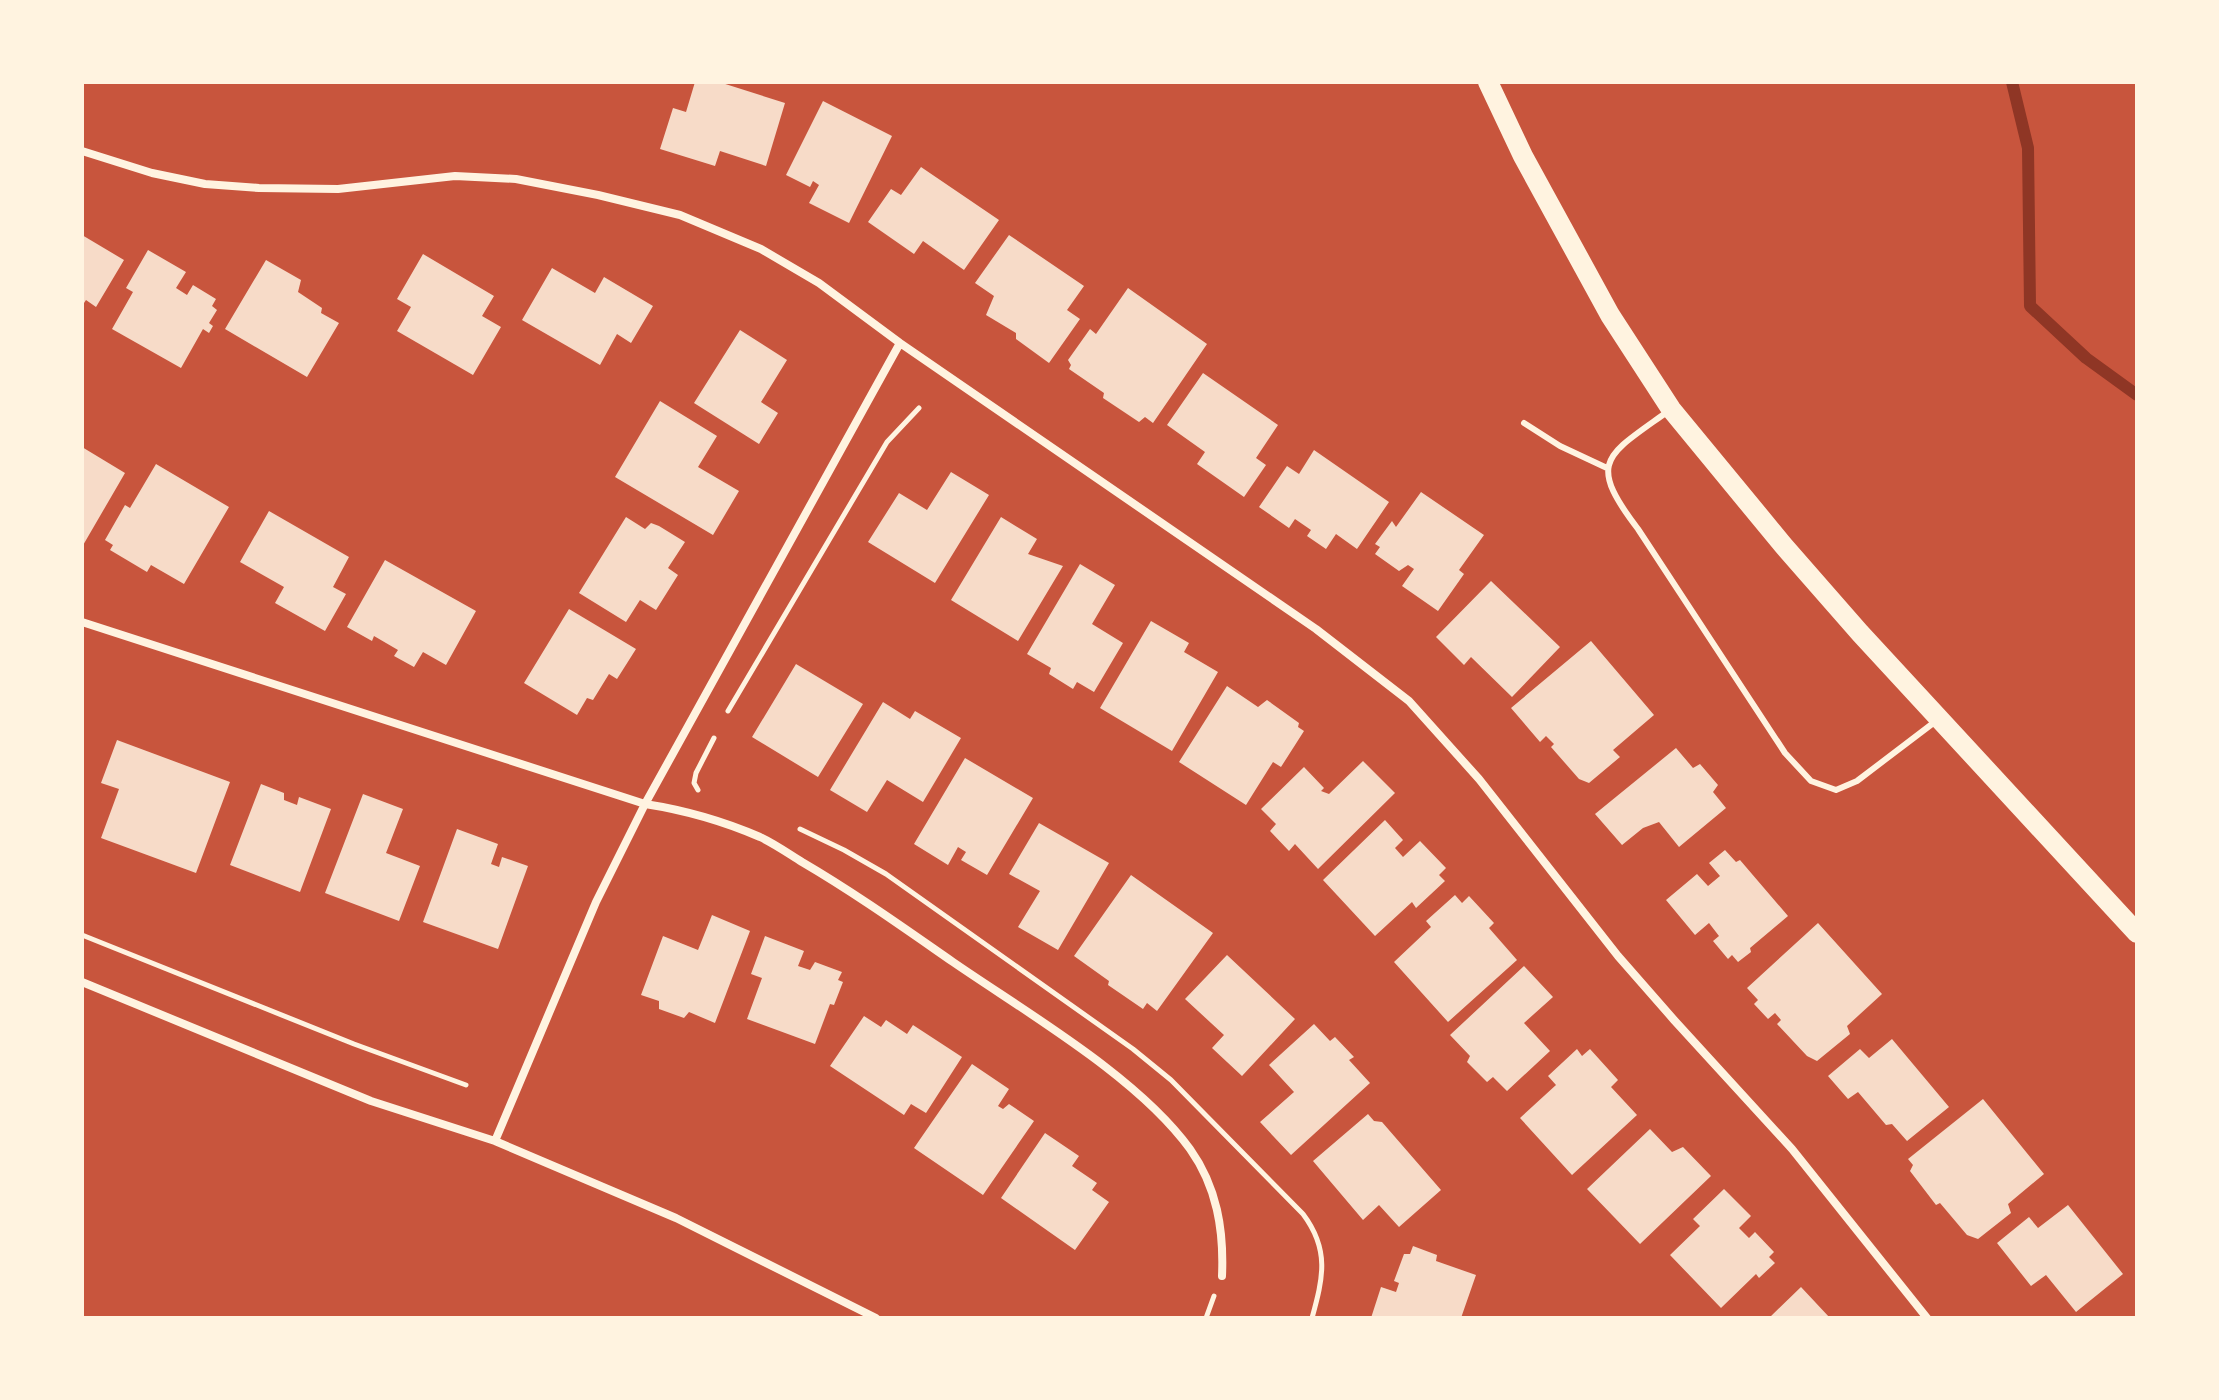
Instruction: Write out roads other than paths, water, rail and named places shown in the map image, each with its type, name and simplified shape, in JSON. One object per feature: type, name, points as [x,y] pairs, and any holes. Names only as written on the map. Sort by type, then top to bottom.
[{"type":"main road","points":[[1488,82],[1523,156],[1610,315],[1671,409],[1783,545],[2137,933]]},
{"type":"street","points":[[82,151],[152,173],[205,184],[338,189],[455,176],[516,179],[680,215],[761,249],[819,283],[900,343],[1316,629],[1409,701],[1479,779],[1618,956],[1792,1149],[1927,1318]]},
{"type":"street","points":[[495,1141],[596,902],[645,804],[900,343]]},
{"type":"street","points":[[82,622],[645,804],[691,812],[762,838],[844,886],[1097,1062],[1148,1104],[1189,1149],[1205,1175],[1218,1209],[1223,1251],[1222,1276]]},
{"type":"street","points":[[82,982],[371,1101],[495,1141],[676,1218],[876,1318]]},
{"type":"lane","points":[[1671,409],[1615,449],[1607,468],[1610,487],[1616,501],[1638,529],[1785,753],[1811,781],[1836,790],[1857,781],[1939,719]]},
{"type":"lane","points":[[1524,423],[1560,446],[1607,468]]},
{"type":"waterway","points":[[2012,82],[2028,148],[2030,306],[2086,358],[2137,395]]}]
